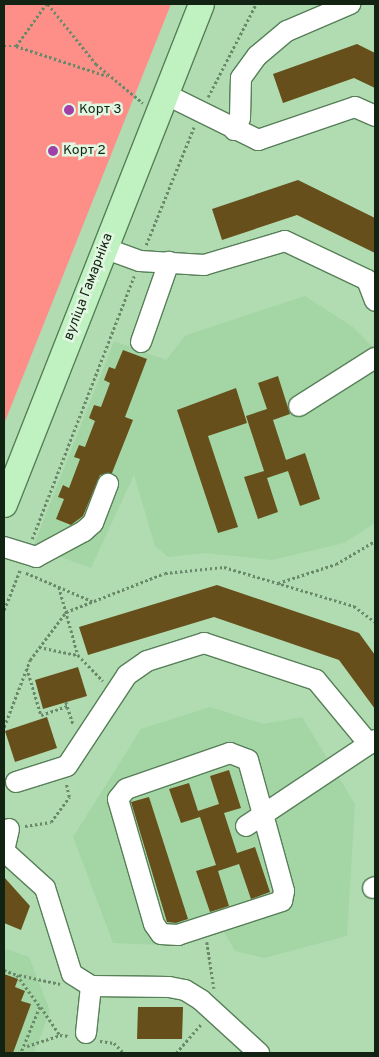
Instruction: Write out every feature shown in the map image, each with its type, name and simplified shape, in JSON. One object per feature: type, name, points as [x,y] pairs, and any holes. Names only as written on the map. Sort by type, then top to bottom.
[{"type":"main road","name":"вуліца Гамарніка","points":[[4,504],[201,4]]},
{"type":"main road","name":"вуліца Гамарніка","points":[[174,71],[216,4]]},
{"type":"lane","points":[[234,130],[240,118],[241,78],[257,56],[287,32],[350,4]]},
{"type":"lane","points":[[165,94],[201,111],[234,130],[264,140],[355,107],[375,116]]},
{"type":"lane","points":[[104,248],[140,260],[204,265],[285,241],[368,280],[375,301]]},
{"type":"lane","points":[[141,342],[169,262]]},
{"type":"lane","points":[[299,406],[375,358]]},
{"type":"lane","points":[[4,547],[23,563],[84,531],[93,523],[108,484]]},
{"type":"lane","points":[[16,782],[67,766],[114,692],[127,675],[147,661],[215,644],[316,680],[372,742],[264,817],[246,826]]},
{"type":"lane","points":[[230,753],[248,760],[264,817],[284,891],[282,901],[178,935],[161,934],[120,809],[118,799],[126,789],[230,753]]},
{"type":"lane","points":[[9,829],[4,850],[45,888],[72,974],[88,985],[185,990],[213,1011],[259,1053]]},
{"type":"lane","points":[[86,1033],[88,985]]},
{"type":"path","points":[[16,46],[47,4],[108,77],[136,100]]},
{"type":"path","points":[[4,610],[140,260],[201,111],[256,4]]},
{"type":"path","points":[[4,46],[16,46],[108,77]]},
{"type":"path","points":[[278,583],[336,564],[375,541]]},
{"type":"path","points":[[23,563],[59,588],[92,601]]},
{"type":"path","points":[[4,727],[27,668],[39,647],[66,612],[165,573],[224,567],[354,606],[375,622]]},
{"type":"path","points":[[59,588],[78,655],[114,692]]},
{"type":"path","points":[[39,647],[78,655]]},
{"type":"path","points":[[27,668],[41,714],[67,706]]},
{"type":"path","points":[[9,829],[51,822],[69,797]]},
{"type":"path","points":[[207,938],[214,989]]},
{"type":"path","points":[[4,970],[52,984],[88,985]]},
{"type":"path","points":[[18,975],[60,1035]]},
{"type":"path","points":[[27,1053],[27,1046],[40,1007]]},
{"type":"path","points":[[176,1053],[213,1011]]},
{"type":"path","points":[[21,1053],[27,1046]]},
{"type":"shaded area","points":[[4,4],[171,4],[4,424]]},
{"type":"shaded area","points":[[305,296],[353,327],[375,349],[375,523],[344,543],[272,560],[206,553],[168,557],[155,546],[134,475],[91,568],[33,547],[114,341],[166,360],[186,335]]},
{"type":"shaded area","points":[[210,707],[263,724],[302,717],[355,804],[347,936],[264,958],[235,951],[224,932],[180,946],[113,943],[73,837],[141,729]]},
{"type":"shaded area","points":[[4,948],[29,957],[50,1011],[34,1053],[4,1053]]},
{"type":"building","points":[[357,44],[375,53],[375,88],[354,78],[283,103],[273,74]]},
{"type":"building","points":[[298,180],[375,218],[375,253],[297,215],[222,240],[212,209]]},
{"type":"building","points":[[123,350],[147,359],[125,417],[133,420],[112,473],[100,475],[83,516],[71,525],[56,519],[64,499],[58,497],[63,485],[69,488],[80,459],[74,457],[79,445],[85,447],[95,421],[89,418],[94,405],[101,407],[110,383],[104,380],[109,367],[115,369]]},
{"type":"building","points":[[278,376],[290,414],[273,420],[286,460],[305,453],[320,499],[300,506],[288,471],[267,478],[278,512],[258,519],[244,477],[264,471],[246,416],[267,409],[258,383]]},
{"type":"building","points":[[236,388],[247,423],[208,436],[238,527],[218,533],[177,410]]},
{"type":"building","points":[[217,585],[359,633],[375,655],[375,709],[339,660],[214,617],[88,655],[79,627]]},
{"type":"building","points":[[78,667],[87,696],[43,709],[35,680]]},
{"type":"building","points":[[47,717],[57,748],[15,762],[5,731]]},
{"type":"building","points":[[229,770],[241,808],[224,813],[237,853],[255,847],[270,892],[251,899],[239,864],[218,871],[229,906],[210,912],[196,871],[216,865],[200,817],[181,823],[169,789],[189,783],[198,811],[219,804],[210,776]]},
{"type":"building","points":[[149,797],[188,919],[176,923],[167,922],[131,802]]},
{"type":"building","points":[[4,877],[30,906],[21,930],[4,923]]},
{"type":"building","points":[[4,974],[18,979],[15,987],[25,991],[21,1001],[31,1004],[13,1053],[4,1053]]},
{"type":"building","points":[[138,1007],[183,1007],[182,1039],[137,1039]]},
{"type":"place","name":"Корт 3","points":[[69,110]]},
{"type":"place","name":"Корт 2","points":[[53,151]]}]
